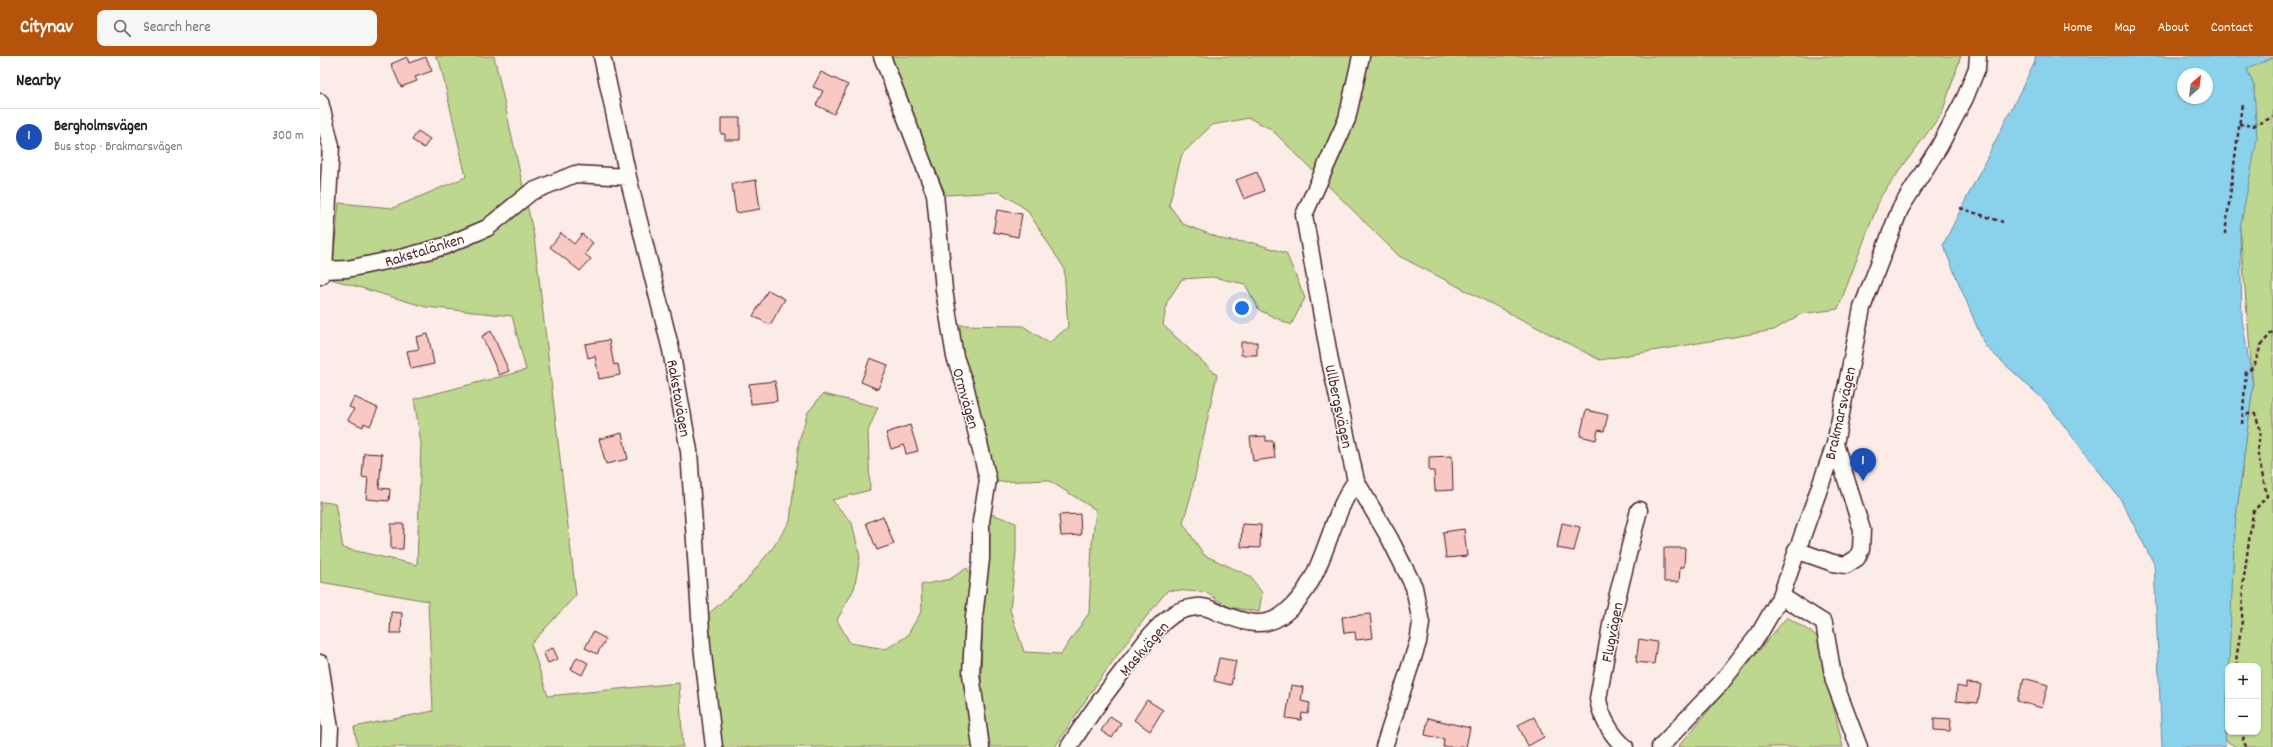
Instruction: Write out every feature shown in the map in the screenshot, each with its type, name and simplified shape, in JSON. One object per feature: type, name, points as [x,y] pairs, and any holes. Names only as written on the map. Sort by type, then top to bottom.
[{"type":"street","name":"Rakstavägen","points":[[602,56],[628,177],[671,350],[689,451],[702,646],[714,747]]},
{"type":"street","name":"Ormvägen","points":[[882,56],[935,194],[944,290],[955,357],[965,385],[988,480],[981,521],[981,559],[974,617],[971,667],[981,747]]},
{"type":"street","name":"Ullbergsvägen","points":[[1361,56],[1347,119],[1304,215],[1330,362],[1356,481],[1379,519],[1414,588],[1421,623],[1418,642],[1384,747]]},
{"type":"street","name":"Brakmarsvägen","points":[[1660,747],[1720,684],[1759,634],[1781,596],[1796,550],[1835,444],[1862,308],[1900,208],[1939,147],[1965,98],[1977,68],[1978,56]]},
{"type":"street","points":[[320,102],[331,146],[322,273]]},
{"type":"street","name":"Rakstalänken","points":[[322,273],[405,257],[445,246],[487,228],[530,192],[576,174],[628,177]]},
{"type":"street","points":[[1796,550],[1833,563],[1846,565],[1857,558],[1861,549],[1862,530],[1835,444]]},
{"type":"street","name":"Maskvägen","points":[[1069,747],[1109,688],[1157,628],[1172,615],[1181,610],[1204,607],[1236,620],[1256,624],[1272,621],[1285,613],[1312,582],[1346,495],[1356,481]]},
{"type":"street","name":"Flugvägen","points":[[1625,747],[1606,722],[1600,711],[1598,699],[1613,614],[1639,510]]},
{"type":"street","points":[[1781,596],[1824,623],[1834,681],[1858,747]]},
{"type":"street","points":[[320,663],[330,729],[329,747]]},
{"type":"path","points":[[2226,234],[2242,104]]},
{"type":"path","points":[[2240,124],[2253,126],[2273,117]]},
{"type":"path","points":[[1960,208],[2003,222]]},
{"type":"path","points":[[2242,424],[2246,372],[2254,367],[2261,345],[2273,331]]},
{"type":"path","points":[[2237,663],[2242,621],[2243,584],[2253,512],[2267,496],[2257,450],[2261,431],[2255,414],[2243,414]]},
{"type":"path","points":[[2245,735],[2243,739],[2246,747]]},
{"type":"green space","points":[[435,56],[494,56],[534,236],[576,595],[531,644],[548,696],[679,683],[683,747],[358,747],[354,727],[433,711],[428,601],[320,582],[320,502],[335,503],[343,548],[417,565],[421,444],[414,399],[526,370],[512,316],[426,307],[331,279],[339,203],[393,208],[466,177],[440,63]]},
{"type":"green space","points":[[889,56],[1961,56],[1942,113],[1881,196],[1838,309],[1801,314],[1774,330],[1600,360],[1399,256],[1271,129],[1249,118],[1212,125],[1182,154],[1169,205],[1183,224],[1225,240],[1254,243],[1286,253],[1305,298],[1291,325],[1259,310],[1245,284],[1212,277],[1182,279],[1167,302],[1163,325],[1217,375],[1191,495],[1183,523],[1204,555],[1250,576],[1262,593],[1259,612],[1229,607],[1205,592],[1168,590],[1109,667],[1055,747],[984,747],[980,718],[985,537],[989,513],[1016,523],[1016,553],[1010,610],[1024,652],[1061,654],[1089,613],[1092,544],[1096,510],[1048,480],[997,482],[961,363],[960,325],[1023,326],[1049,343],[1068,327],[1064,268],[1027,210],[1000,192],[946,195],[916,128]]},
{"type":"green space","points":[[2273,58],[2273,747],[2236,747],[2225,740],[2225,735],[2261,735],[2261,663],[2228,663],[2235,526],[2253,386],[2240,229],[2254,86],[2246,69]]},
{"type":"green space","points":[[823,394],[878,407],[868,431],[870,490],[832,500],[852,523],[860,557],[854,589],[837,620],[850,643],[886,649],[907,636],[922,610],[921,585],[950,579],[967,568],[972,578],[975,747],[721,747],[707,615],[745,582],[774,546],[790,521],[799,441],[808,412]]},
{"type":"green space","points":[[1787,617],[1817,636],[1843,747],[1678,747]]},
{"type":"water","points":[[2035,56],[2273,56],[2273,58],[2247,69],[2254,86],[2257,139],[2240,229],[2242,319],[2253,386],[2235,526],[2229,663],[2225,663],[2225,747],[2162,747],[2154,564],[2121,500],[2045,401],[1985,346],[1943,245],[2035,62]]},
{"type":"building","points":[[407,57],[409,63],[426,57],[432,71],[415,77],[417,81],[401,87],[391,64]]},
{"type":"building","points":[[821,72],[848,85],[834,114],[816,105],[823,91],[813,87]]},
{"type":"building","points":[[721,118],[740,118],[740,140],[725,140],[725,134],[721,134]]},
{"type":"building","points":[[418,131],[430,139],[424,148],[412,140]]},
{"type":"building","points":[[1257,172],[1264,191],[1244,199],[1236,180]]},
{"type":"building","points":[[756,180],[760,209],[736,213],[732,184]]},
{"type":"building","points":[[997,210],[1022,214],[1018,237],[993,232]]},
{"type":"building","points":[[561,233],[574,244],[582,234],[593,243],[585,254],[591,259],[580,271],[550,247]]},
{"type":"building","points":[[768,290],[785,299],[770,325],[753,316]]},
{"type":"building","points":[[491,331],[509,371],[499,375],[482,336]]},
{"type":"building","points":[[428,334],[434,364],[411,369],[407,351],[419,349],[416,337]]},
{"type":"building","points":[[609,340],[614,365],[618,364],[620,375],[599,379],[595,356],[588,358],[585,344]]},
{"type":"building","points":[[1241,342],[1257,342],[1257,355],[1241,355]]},
{"type":"building","points":[[870,358],[888,365],[878,389],[861,382]]},
{"type":"building","points":[[775,381],[777,401],[751,404],[749,384]]},
{"type":"building","points":[[354,397],[378,408],[370,426],[364,423],[363,427],[348,420],[354,409],[349,407]]},
{"type":"building","points":[[1586,410],[1608,415],[1604,431],[1598,430],[1596,440],[1580,436]]},
{"type":"building","points":[[910,425],[918,451],[906,454],[904,445],[891,449],[886,433]]},
{"type":"building","points":[[622,433],[628,459],[606,464],[599,439]]},
{"type":"building","points":[[1266,436],[1266,441],[1273,441],[1275,458],[1253,461],[1250,437]]},
{"type":"building","points":[[364,453],[382,454],[379,488],[390,489],[389,501],[366,499],[368,478],[362,477]]},
{"type":"building","points":[[1452,456],[1453,490],[1435,491],[1434,471],[1429,471],[1429,457]]},
{"type":"building","points":[[1080,514],[1081,535],[1061,536],[1059,515]]},
{"type":"building","points":[[883,516],[894,544],[877,550],[866,523]]},
{"type":"building","points":[[1562,523],[1580,527],[1574,551],[1557,548]]},
{"type":"building","points":[[391,524],[404,524],[403,549],[391,549]]},
{"type":"building","points":[[1242,524],[1261,525],[1260,548],[1241,547]]},
{"type":"building","points":[[1464,529],[1467,556],[1446,558],[1443,532]]},
{"type":"building","points":[[1664,548],[1685,548],[1684,567],[1680,567],[1679,582],[1664,582]]},
{"type":"building","points":[[391,612],[402,613],[401,633],[390,633]]},
{"type":"building","points":[[1370,614],[1373,638],[1356,640],[1355,632],[1344,633],[1342,617]]},
{"type":"building","points":[[593,632],[606,639],[597,654],[585,648]]},
{"type":"building","points":[[1639,639],[1657,642],[1654,664],[1636,662]]},
{"type":"building","points":[[553,648],[558,659],[548,663],[543,652]]},
{"type":"building","points":[[577,657],[588,663],[582,675],[571,669]]},
{"type":"building","points":[[1219,658],[1236,661],[1231,685],[1214,681]]},
{"type":"building","points":[[2024,678],[2048,685],[2042,708],[2017,701]]},
{"type":"building","points":[[1966,683],[1981,684],[1978,703],[1956,701],[1957,686],[1966,688]]},
{"type":"building","points":[[1291,685],[1303,687],[1301,701],[1310,703],[1308,714],[1302,713],[1301,720],[1286,718]]},
{"type":"building","points":[[1147,700],[1163,710],[1150,731],[1134,720]]},
{"type":"building","points":[[1110,716],[1121,723],[1112,738],[1101,731]]},
{"type":"building","points":[[1534,717],[1544,737],[1528,746],[1518,725]]},
{"type":"building","points":[[1428,718],[1470,728],[1466,747],[1443,747],[1444,739],[1425,735]]},
{"type":"building","points":[[1934,718],[1951,719],[1950,731],[1934,730]]},
{"type":"place","name":"Bergholmsvägen","points":[[1863,481]]}]
